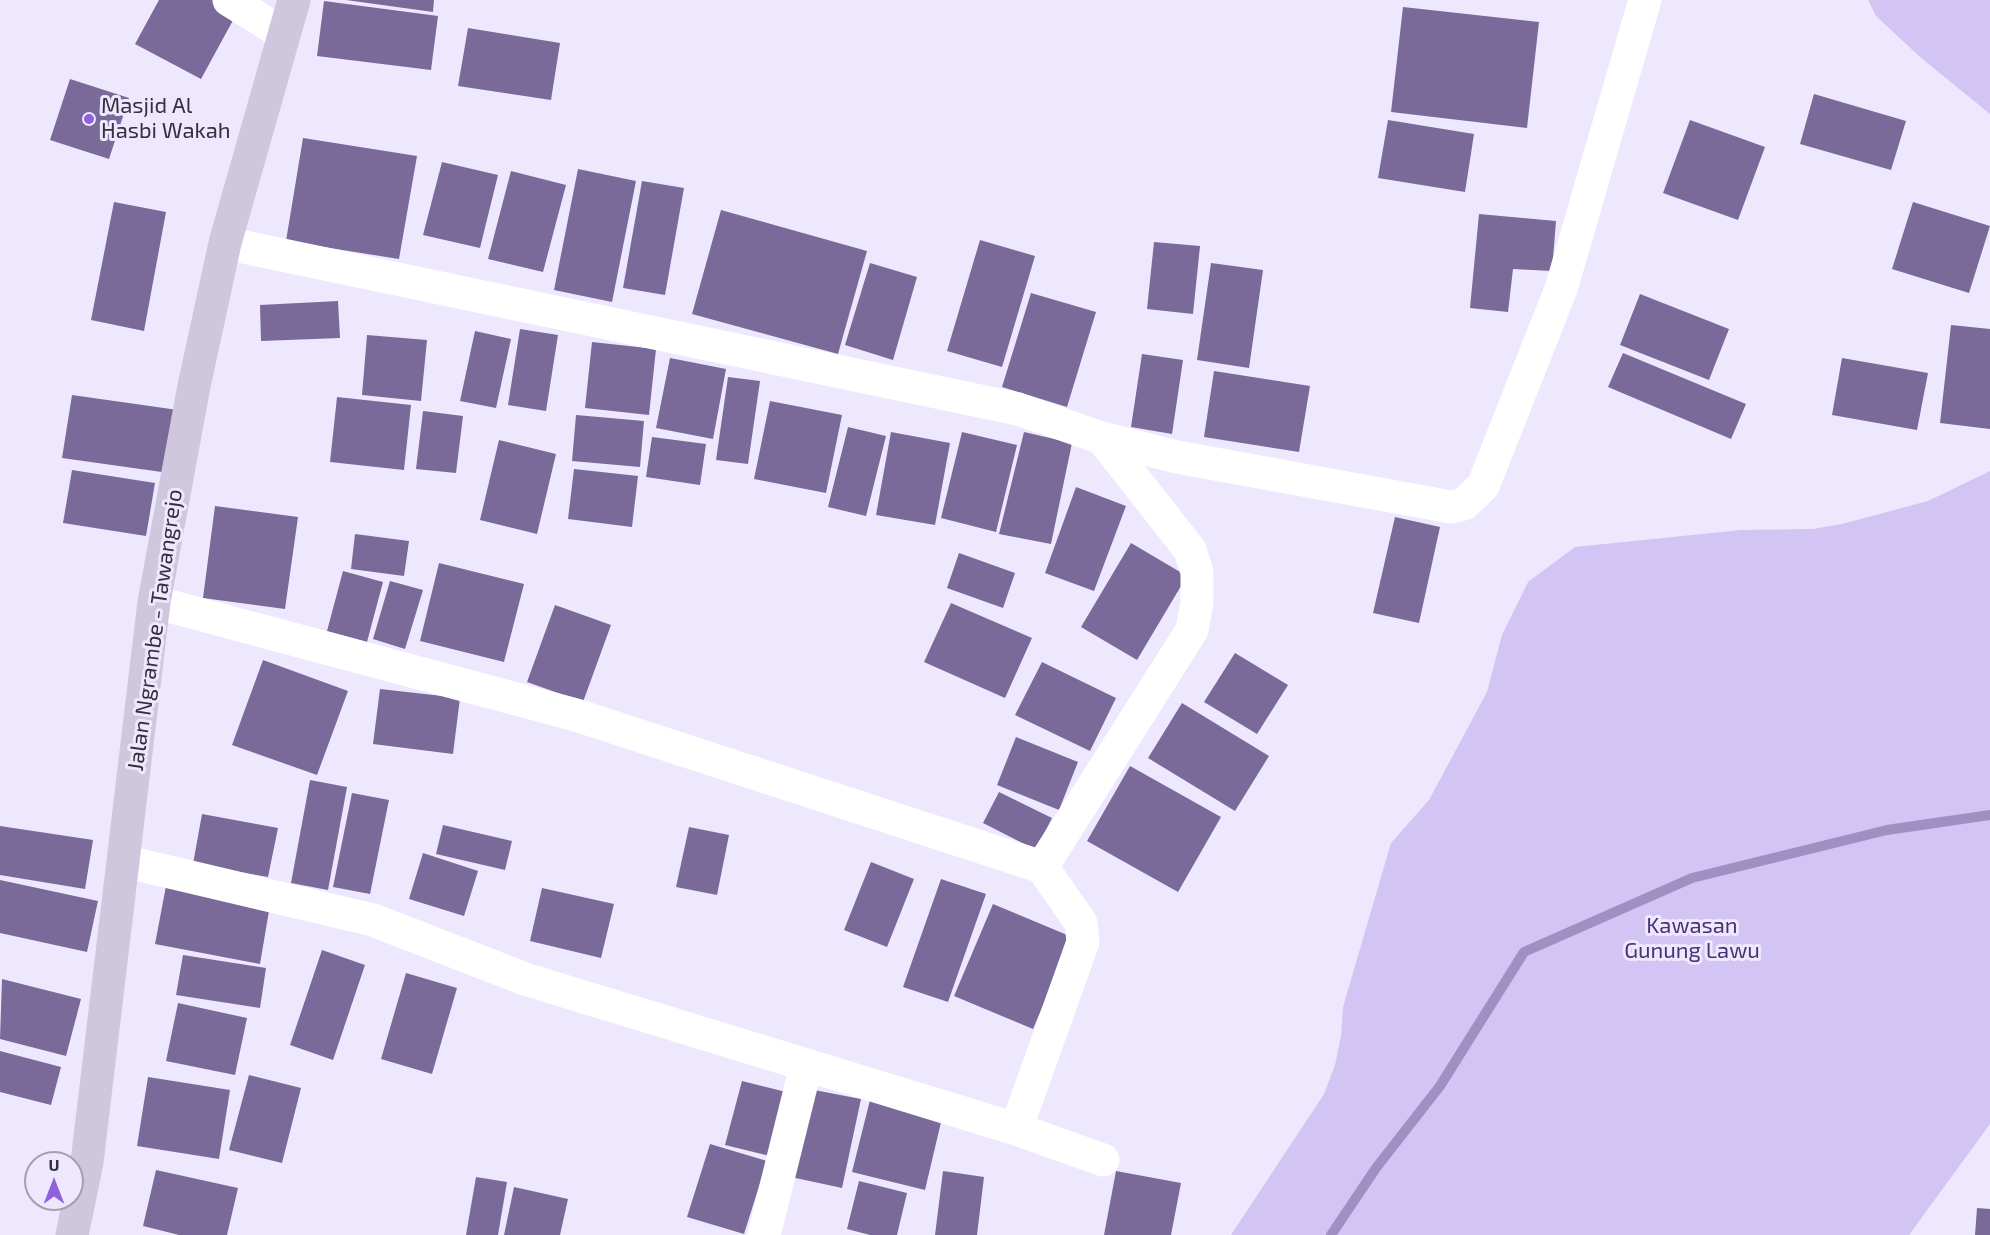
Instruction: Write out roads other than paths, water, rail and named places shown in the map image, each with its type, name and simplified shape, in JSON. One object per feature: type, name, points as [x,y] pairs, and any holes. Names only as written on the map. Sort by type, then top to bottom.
[{"type":"main road","name":"Jalan Ngrambe - Tawangrejo","points":[[72,1235],[87,1162],[154,602],[194,386],[225,243],[294,0]]},
{"type":"street","points":[[229,0],[284,34]]},
{"type":"street","points":[[225,243],[1018,409],[1102,438],[1177,457],[1437,507],[1451,507],[1464,504],[1483,486],[1561,289],[1645,0]]},
{"type":"street","points":[[1042,867],[1192,630],[1197,602],[1197,572],[1190,550],[1102,438]]},
{"type":"street","points":[[154,602],[576,715],[1042,867],[1072,906],[1081,923],[1083,942],[1016,1129]]},
{"type":"street","points":[[123,861],[373,920],[525,979],[1016,1129],[1103,1161]]},
{"type":"street","points":[[764,1235],[806,1066]]},
{"type":"waterway","points":[[1331,1235],[1376,1168],[1440,1086],[1524,952],[1692,878],[1887,830],[1990,815]]},
{"type":"place","name":"Masjid Al Hasbi Wakah","points":[[89,119]]},
{"type":"park label","name":"Kawasan Gunung Lawu","points":[[1692,938]]}]
